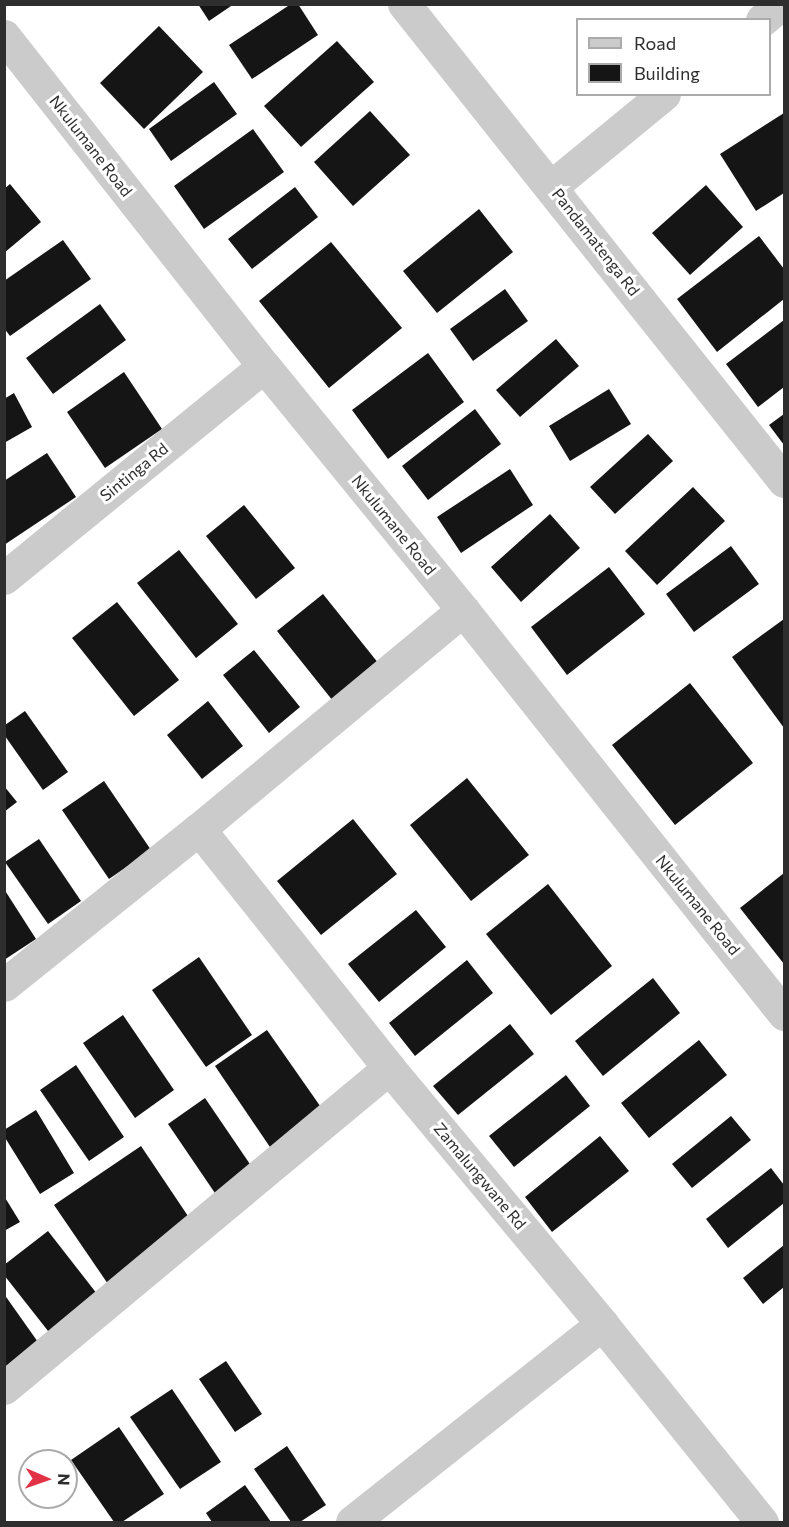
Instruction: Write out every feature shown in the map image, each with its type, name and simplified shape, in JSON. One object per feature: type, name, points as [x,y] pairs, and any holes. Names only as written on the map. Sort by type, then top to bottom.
[{"type":"street","name":"Pandamatenga Rd","points":[[404,4],[552,186],[784,481]]},
{"type":"street","points":[[764,18],[781,4]]},
{"type":"street","name":"Nkulumane Road","points":[[4,36],[264,366],[463,610],[784,1014]]},
{"type":"street","points":[[552,186],[662,96]]},
{"type":"street","name":"Sintinga Rd","points":[[4,578],[264,366]]},
{"type":"street","points":[[4,985],[199,829],[463,610]]},
{"type":"street","name":"Zamalungwane Rd","points":[[199,829],[389,1068],[602,1324],[762,1522]]},
{"type":"street","points":[[4,1388],[389,1068]]},
{"type":"street","points":[[352,1522],[602,1324]]},
{"type":"building","points":[[198,4],[234,4],[209,21]]},
{"type":"building","points":[[291,4],[298,4],[318,35],[252,79],[229,45]]},
{"type":"building","points":[[159,26],[203,72],[144,129],[100,83]]},
{"type":"building","points":[[337,41],[374,82],[301,147],[264,106]]},
{"type":"building","points":[[214,82],[237,114],[171,161],[149,129]]},
{"type":"building","points":[[370,111],[410,155],[353,206],[314,162]]},
{"type":"building","points":[[784,113],[784,193],[756,211],[720,154]]},
{"type":"building","points":[[253,129],[284,172],[204,229],[174,186]]},
{"type":"building","points":[[10,184],[41,222],[4,253],[4,189]]},
{"type":"building","points":[[706,185],[743,227],[690,275],[652,233]]},
{"type":"building","points":[[295,187],[318,217],[252,269],[228,239]]},
{"type":"building","points":[[479,209],[513,252],[437,313],[403,271]]},
{"type":"building","points":[[759,236],[784,269],[784,299],[717,352],[677,299]]},
{"type":"building","points":[[63,240],[91,279],[10,336],[4,328],[4,281]]},
{"type":"building","points":[[331,242],[402,328],[329,388],[259,301]]},
{"type":"building","points":[[505,289],[528,321],[473,361],[450,329]]},
{"type":"building","points":[[100,304],[126,340],[53,394],[26,358]]},
{"type":"building","points":[[784,320],[784,387],[758,407],[726,364]]},
{"type":"building","points":[[556,339],[579,366],[520,417],[496,390]]},
{"type":"building","points":[[428,353],[464,402],[388,459],[352,410]]},
{"type":"building","points":[[124,372],[162,429],[105,468],[67,412]]},
{"type":"building","points":[[609,389],[631,424],[570,461],[549,426]]},
{"type":"building","points":[[14,393],[32,427],[4,443],[4,399]]},
{"type":"building","points":[[475,409],[501,444],[428,500],[402,466]]},
{"type":"building","points":[[784,414],[784,445],[769,425]]},
{"type":"building","points":[[648,434],[673,461],[615,514],[590,487]]},
{"type":"building","points":[[47,453],[76,497],[4,545],[4,481]]},
{"type":"building","points":[[510,469],[533,505],[461,553],[437,517]]},
{"type":"building","points":[[693,487],[725,521],[657,585],[625,551]]},
{"type":"building","points":[[244,505],[295,568],[256,599],[206,536]]},
{"type":"building","points":[[550,514],[580,548],[521,602],[491,567]]},
{"type":"building","points":[[731,546],[759,584],[694,632],[666,594]]},
{"type":"building","points":[[179,550],[238,624],[196,658],[137,583]]},
{"type":"building","points":[[609,567],[645,614],[567,675],[531,627]]},
{"type":"building","points":[[323,594],[379,664],[333,701],[277,631]]},
{"type":"building","points":[[117,602],[179,680],[134,716],[72,638]]},
{"type":"building","points":[[784,619],[784,728],[732,657]]},
{"type":"building","points":[[254,650],[300,707],[269,733],[223,675]]},
{"type":"building","points":[[690,683],[753,763],[675,825],[612,745]]},
{"type":"building","points":[[208,701],[243,746],[202,779],[167,735]]},
{"type":"building","points":[[25,711],[68,772],[43,790],[5,736],[5,725]]},
{"type":"building","points":[[467,778],[529,855],[471,901],[410,825]]},
{"type":"building","points":[[104,781],[151,850],[109,879],[62,810]]},
{"type":"building","points":[[4,786],[17,802],[4,812]]},
{"type":"building","points":[[353,819],[397,874],[321,935],[277,881]]},
{"type":"building","points":[[39,839],[81,901],[48,924],[5,862]]},
{"type":"building","points":[[784,873],[784,964],[740,908]]},
{"type":"building","points":[[548,884],[612,966],[551,1015],[486,934]]},
{"type":"building","points":[[4,889],[36,939],[4,960]]},
{"type":"building","points":[[416,910],[446,947],[379,1002],[348,964]]},
{"type":"building","points":[[199,957],[252,1035],[206,1067],[152,990]]},
{"type":"building","points":[[467,960],[493,993],[415,1056],[389,1023]]},
{"type":"building","points":[[653,978],[680,1013],[603,1076],[575,1041]]},
{"type":"building","points":[[123,1015],[174,1090],[135,1118],[83,1043]]},
{"type":"building","points":[[510,1024],[534,1054],[458,1115],[433,1086]]},
{"type":"building","points":[[267,1030],[325,1113],[272,1150],[215,1066]]},
{"type":"building","points":[[699,1040],[727,1075],[649,1138],[621,1103]]},
{"type":"building","points":[[76,1065],[124,1137],[89,1161],[40,1090]]},
{"type":"building","points":[[566,1075],[590,1106],[514,1167],[489,1136]]},
{"type":"building","points":[[205,1098],[256,1173],[219,1199],[168,1124]]},
{"type":"building","points":[[36,1110],[74,1173],[40,1194],[4,1136],[4,1130]]},
{"type":"building","points":[[731,1116],[751,1140],[692,1188],[672,1164]]},
{"type":"building","points":[[600,1136],[629,1171],[552,1232],[525,1197]]},
{"type":"building","points":[[141,1146],[194,1225],[108,1284],[54,1205]]},
{"type":"building","points":[[771,1168],[784,1185],[784,1203],[728,1248],[706,1219]]},
{"type":"building","points":[[4,1196],[20,1222],[4,1231]]},
{"type":"building","points":[[48,1231],[101,1299],[52,1336],[4,1275],[4,1265]]},
{"type":"building","points":[[784,1245],[784,1287],[763,1304],[743,1278]]},
{"type":"building","points":[[4,1294],[45,1352],[4,1380]]},
{"type":"building","points":[[226,1361],[262,1414],[235,1432],[199,1379]]},
{"type":"building","points":[[172,1389],[221,1462],[180,1489],[130,1417]]},
{"type":"building","points":[[119,1427],[164,1494],[122,1522],[114,1522],[78,1470],[78,1455]]},
{"type":"building","points":[[287,1446],[326,1505],[300,1522],[291,1522],[254,1469]]},
{"type":"building","points":[[245,1485],[271,1522],[212,1522],[206,1513]]}]
